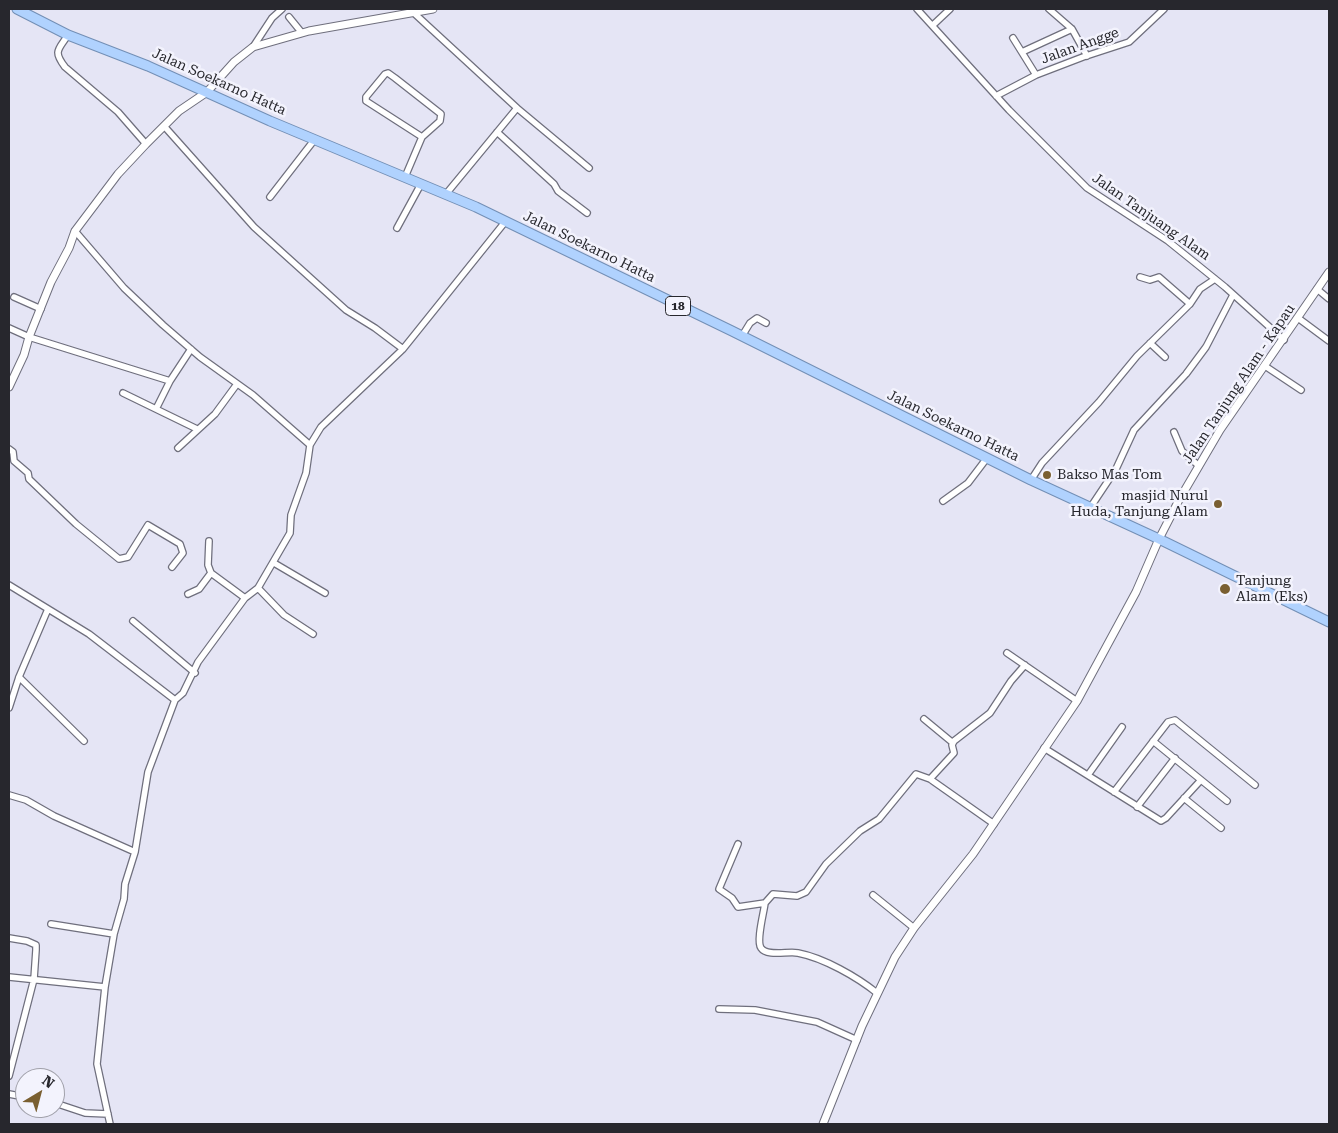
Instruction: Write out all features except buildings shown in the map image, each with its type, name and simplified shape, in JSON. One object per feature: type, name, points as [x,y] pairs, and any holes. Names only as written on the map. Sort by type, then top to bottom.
[{"type":"highway","name":"Jalan Soekarno Hatta","points":[[17,9],[68,34],[148,66],[446,194],[742,336],[1031,480],[1159,539],[1329,622]]},
{"type":"street","points":[[254,47],[272,18],[282,9]]},
{"type":"street","points":[[9,386],[24,355],[28,337],[75,231],[113,181],[146,144],[179,111],[207,92],[234,62],[254,47],[302,33],[415,14],[433,9]]},
{"type":"street","name":"Jalan Tanjuang Alam","points":[[917,9],[1009,110],[1087,188],[1168,241],[1215,279],[1284,340]]},
{"type":"street","points":[[932,25],[950,9]]},
{"type":"street","points":[[1049,9],[1072,28],[1087,56]]},
{"type":"street","name":"Jalan Angge","points":[[996,96],[1036,76],[1129,42],[1164,9]]},
{"type":"street","points":[[415,14],[517,108],[589,168]]},
{"type":"street","points":[[289,17],[302,33]]},
{"type":"street","points":[[1022,52],[1072,28]]},
{"type":"street","points":[[68,34],[57,50],[58,58],[65,67],[118,112],[146,144]]},
{"type":"street","points":[[1013,38],[1036,76]]},
{"type":"street","points":[[405,177],[422,137],[440,121],[442,114],[388,73],[385,74],[366,97],[366,101],[422,137]]},
{"type":"street","points":[[446,194],[517,108]]},
{"type":"street","points":[[164,126],[267,239],[346,310],[376,328],[403,349]]},
{"type":"street","points":[[497,132],[554,184],[558,191],[586,213]]},
{"type":"street","points":[[270,196],[315,139]]},
{"type":"street","points":[[397,228],[421,184]]},
{"type":"street","points":[[110,1124],[97,1064],[105,987],[114,934],[124,899],[125,884],[135,852],[148,772],[175,700],[183,693],[195,673],[198,662],[244,598],[258,588],[274,563],[290,533],[291,515],[306,473],[310,445],[321,427],[403,349],[505,222]]},
{"type":"street","points":[[75,231],[124,288],[191,349],[238,384],[310,445]]},
{"type":"street","name":"Jalan Tanjung Alam - Kapau","points":[[823,1124],[877,993],[895,958],[914,928],[973,854],[1076,701],[1136,592],[1159,539],[1220,430],[1284,340],[1329,272]]},
{"type":"street","points":[[1140,277],[1150,280],[1159,277],[1190,304]]},
{"type":"street","points":[[1031,480],[1042,463],[1093,410],[1150,343],[1190,304],[1200,289],[1215,279]]},
{"type":"street","points":[[1317,289],[1329,299]]},
{"type":"street","points":[[1090,508],[1116,469],[1134,430],[1186,374],[1206,347],[1233,295]]},
{"type":"street","points":[[14,297],[41,309]]},
{"type":"street","points":[[742,336],[754,319],[757,318],[766,323]]},
{"type":"street","points":[[1298,318],[1329,341]]},
{"type":"street","points":[[9,328],[28,337],[170,380]]},
{"type":"street","points":[[1150,343],[1165,357]]},
{"type":"street","points":[[156,409],[170,380],[191,349]]},
{"type":"street","points":[[1265,366],[1301,390]]},
{"type":"street","points":[[178,448],[215,414],[238,384]]},
{"type":"street","points":[[123,393],[198,429]]},
{"type":"street","points":[[1174,432],[1182,451],[1199,466]]},
{"type":"street","points":[[9,449],[13,452],[14,461],[28,473],[29,479],[76,524],[119,559],[128,556],[148,525],[180,544],[183,553],[172,567]]},
{"type":"street","points":[[943,501],[968,483],[987,458]]},
{"type":"street","points":[[210,541],[208,565],[211,573],[244,598]]},
{"type":"street","points":[[274,563],[325,593]]},
{"type":"street","points":[[188,594],[200,589],[211,573]]},
{"type":"street","points":[[9,584],[89,634],[175,700]]},
{"type":"street","points":[[258,588],[284,615],[313,634]]},
{"type":"street","points":[[9,708],[19,678],[48,608]]},
{"type":"street","points":[[132,621],[195,673]]},
{"type":"street","points":[[1007,653],[1076,701]]},
{"type":"street","points":[[953,743],[990,713],[1011,681],[1025,665]]},
{"type":"street","points":[[19,678],[84,741]]},
{"type":"street","points":[[924,719],[953,743],[954,753],[930,779]]},
{"type":"street","points":[[1114,792],[1168,722],[1178,721],[1255,785]]},
{"type":"street","points":[[1088,775],[1122,727]]},
{"type":"street","points":[[1153,741],[1227,801]]},
{"type":"street","points":[[1044,748],[1161,821],[1201,780]]},
{"type":"street","points":[[1137,807],[1175,758]]},
{"type":"street","points":[[877,993],[852,975],[798,953],[766,953],[761,949],[759,941],[765,903],[773,894],[797,896],[806,892],[826,864],[860,831],[879,819],[911,777],[920,774],[930,779],[994,824]]},
{"type":"street","points":[[9,795],[26,800],[54,816],[135,852]]},
{"type":"street","points":[[1184,798],[1222,828]]},
{"type":"street","points":[[738,844],[718,889],[732,898],[738,907],[765,903]]},
{"type":"street","points":[[874,895],[914,928]]},
{"type":"street","points":[[51,924],[114,934]]},
{"type":"street","points":[[9,938],[28,941],[36,945],[34,979],[9,1076]]},
{"type":"street","points":[[9,977],[105,987]]},
{"type":"street","points":[[718,1009],[755,1010],[818,1022],[857,1040]]},
{"type":"street","points":[[65,1106],[85,1113],[108,1114]]},
{"type":"place","name":"Bakso Mas Tom","points":[[1047,475]]},
{"type":"place","name":"masjid Nurul Huda, Tanjung Alam","points":[[1218,504]]},
{"type":"place","name":"Tanjung Alam (Eks)","points":[[1225,589]]}]
